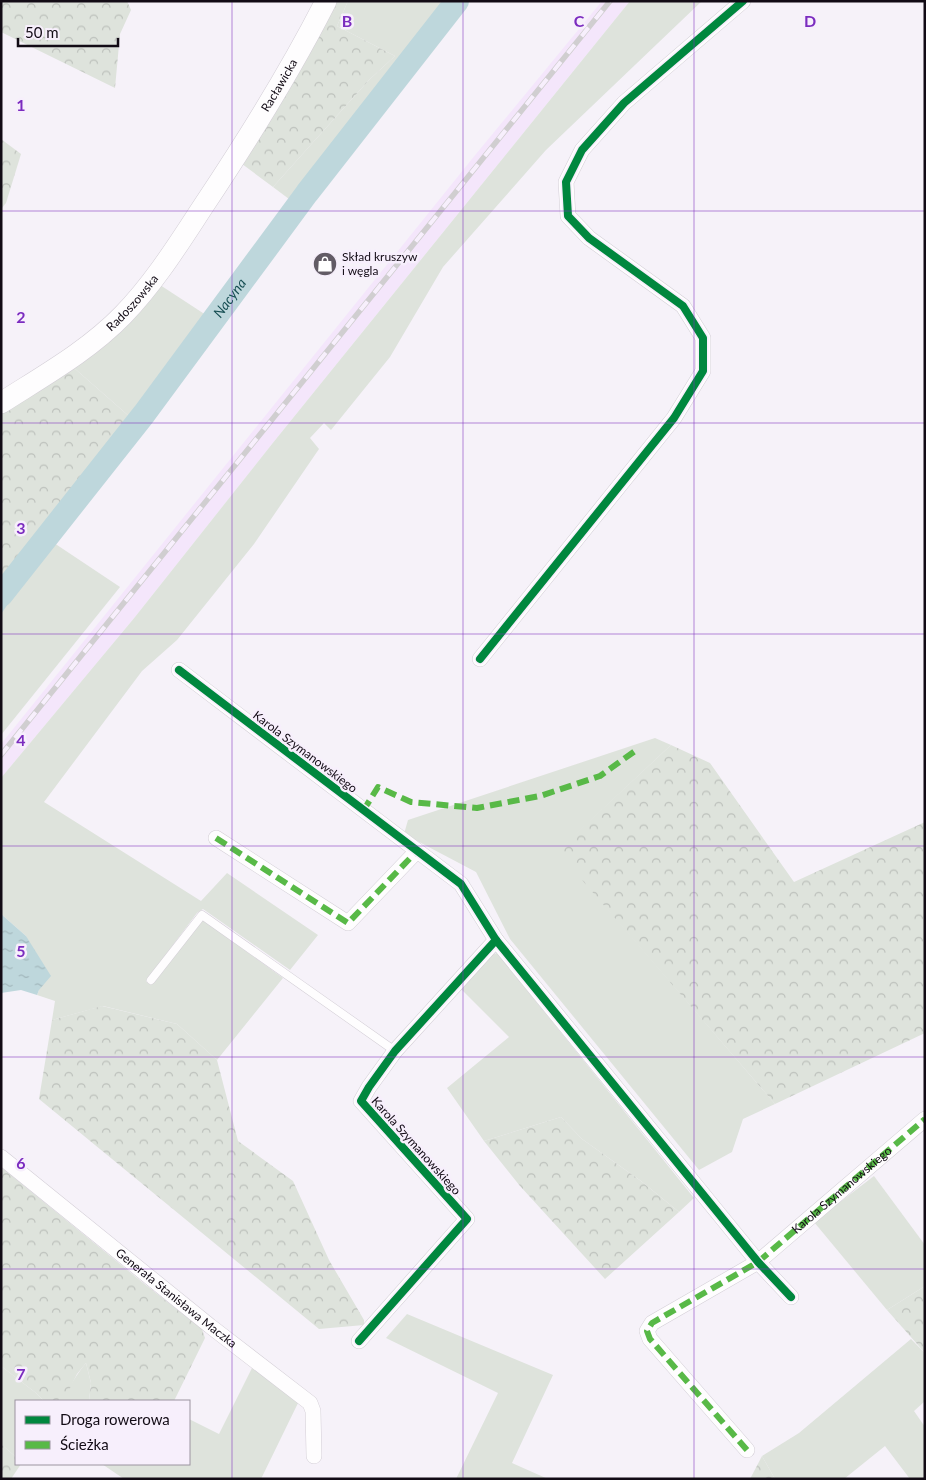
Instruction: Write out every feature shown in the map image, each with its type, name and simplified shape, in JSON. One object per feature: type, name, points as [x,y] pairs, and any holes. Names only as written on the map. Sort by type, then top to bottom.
[{"type":"street","name":"Racławicka","points":[[229,167],[267,109],[326,1]]},
{"type":"street","points":[[480,659],[674,418],[703,371],[703,338],[683,306],[589,238],[568,216],[566,182],[582,150],[624,103],[743,1]]},
{"type":"street","name":"Radoszowska","points":[[1,403],[72,358],[124,315],[157,275],[229,167]]},
{"type":"street","name":"Karola Szymanowskiego","points":[[179,670],[416,852],[461,884],[496,940],[758,1262],[792,1297]]},
{"type":"street","points":[[216,838],[348,922],[416,852]]},
{"type":"street","name":"Karola Szymanowskiego","points":[[359,1341],[467,1218],[361,1101],[395,1051],[496,940]]},
{"type":"street","name":"Karola Szymanowskiego","points":[[747,1450],[650,1339],[647,1331],[652,1323],[758,1262],[925,1119]]},
{"type":"street","name":"Generała Stanisława Maczka","points":[[1,1157],[210,1326],[310,1404],[314,1411],[314,1456]]},
{"type":"lane","points":[[151,980],[202,915],[395,1051]]},
{"type":"shaded area","points":[[602,1],[630,1],[272,444],[135,617],[1,778],[1,744],[476,154]]},
{"type":"green space","points":[[1,1],[127,1],[131,10],[120,34],[115,88],[1,32]]},
{"type":"green space","points":[[330,1],[348,1],[337,26],[395,56],[369,80],[273,187],[238,161]]},
{"type":"green space","points":[[348,1],[447,1],[408,49],[293,202],[273,187],[369,80],[395,56],[337,26]]},
{"type":"green space","points":[[630,1],[702,1],[546,150],[443,267],[390,357],[331,430],[324,423],[310,438],[319,449],[254,544],[177,640],[142,671],[44,802],[201,901],[227,873],[318,935],[290,970],[203,909],[197,913],[146,981],[151,985],[202,919],[283,978],[217,1060],[177,1024],[103,1006],[52,1020],[55,1001],[37,995],[39,990],[26,936],[1,914],[1,778],[135,617],[272,444]]},
{"type":"green space","points":[[1,139],[21,154],[6,203],[1,209]]},
{"type":"green space","points":[[160,285],[209,317],[130,417],[73,367]]},
{"type":"green space","points":[[73,367],[130,417],[48,524],[1,578],[1,411]]},
{"type":"green space","points":[[54,543],[120,587],[1,735],[1,610]]},
{"type":"green space","points":[[655,738],[671,745],[558,851],[775,1104],[743,1119],[732,1152],[699,1170],[510,939],[476,872],[404,834],[408,820]]},
{"type":"green space","points":[[671,745],[710,763],[794,882],[925,822],[925,1033],[775,1104],[557,851]]},
{"type":"green space","points":[[497,953],[694,1198],[679,1212],[641,1181],[582,1139],[561,1117],[484,1141],[447,1088],[509,1037],[459,987],[487,957]]},
{"type":"green space","points":[[102,1006],[177,1024],[217,1060],[238,1141],[293,1181],[329,1260],[364,1320],[364,1325],[319,1329],[39,1099],[52,1020]]},
{"type":"green space","points":[[561,1117],[582,1139],[641,1181],[679,1212],[605,1279],[520,1186],[484,1141]]},
{"type":"green space","points":[[1,1167],[202,1329],[205,1338],[174,1400],[89,1400],[91,1383],[86,1363],[77,1374],[68,1392],[58,1400],[43,1400],[1,1366]]},
{"type":"green space","points":[[874,1176],[925,1245],[925,1286],[887,1310],[814,1222]]},
{"type":"green space","points":[[925,1286],[925,1353],[887,1310]]},
{"type":"green space","points":[[407,1314],[553,1375],[512,1463],[548,1479],[456,1479],[498,1393],[386,1338]]},
{"type":"green space","points":[[911,1339],[925,1353],[925,1401],[914,1411],[925,1427],[925,1479],[910,1479],[885,1446],[844,1479],[775,1479],[762,1456],[799,1433]]},
{"type":"green space","points":[[86,1363],[91,1383],[89,1400],[58,1400]]},
{"type":"green space","points":[[1,1366],[43,1400],[15,1400],[15,1456],[1,1444]]},
{"type":"green space","points":[[253,1366],[299,1401],[261,1479],[124,1479],[103,1465],[190,1465],[190,1420],[219,1434]]},
{"type":"green space","points":[[1,1444],[15,1456],[15,1465],[20,1465],[11,1479],[1,1479]]},
{"type":"green space","points":[[762,1456],[775,1479],[750,1479]]},
{"type":"water","points":[[48,524],[58,533],[1,614],[1,578]]},
{"type":"water","points":[[1,914],[26,936],[51,976],[37,995],[21,990],[1,993]]},
{"type":"waterway","name":"Nacyna","points":[[1,595],[144,414],[307,193],[457,1]]},
{"type":"railway","points":[[1,755],[610,1]]},
{"type":"marked path","points":[[363,811],[378,787],[411,802],[477,808],[540,796],[600,776],[635,751]]},
{"type":"marked path","points":[[216,838],[348,923],[416,852]]},
{"type":"marked path","points":[[747,1450],[650,1339],[647,1331],[652,1323],[758,1262],[925,1119]]},
{"type":"cycle path","points":[[480,659],[674,418],[703,371],[703,338],[683,306],[589,238],[568,216],[566,182],[582,150],[624,103],[743,1]]},
{"type":"cycle path","points":[[179,670],[461,884],[496,940],[758,1262],[791,1297]]},
{"type":"cycle path","points":[[359,1341],[467,1219],[361,1101],[395,1051],[496,940]]},
{"type":"place","name":"Skład kruszyw i węgla","points":[[325,264]]}]
